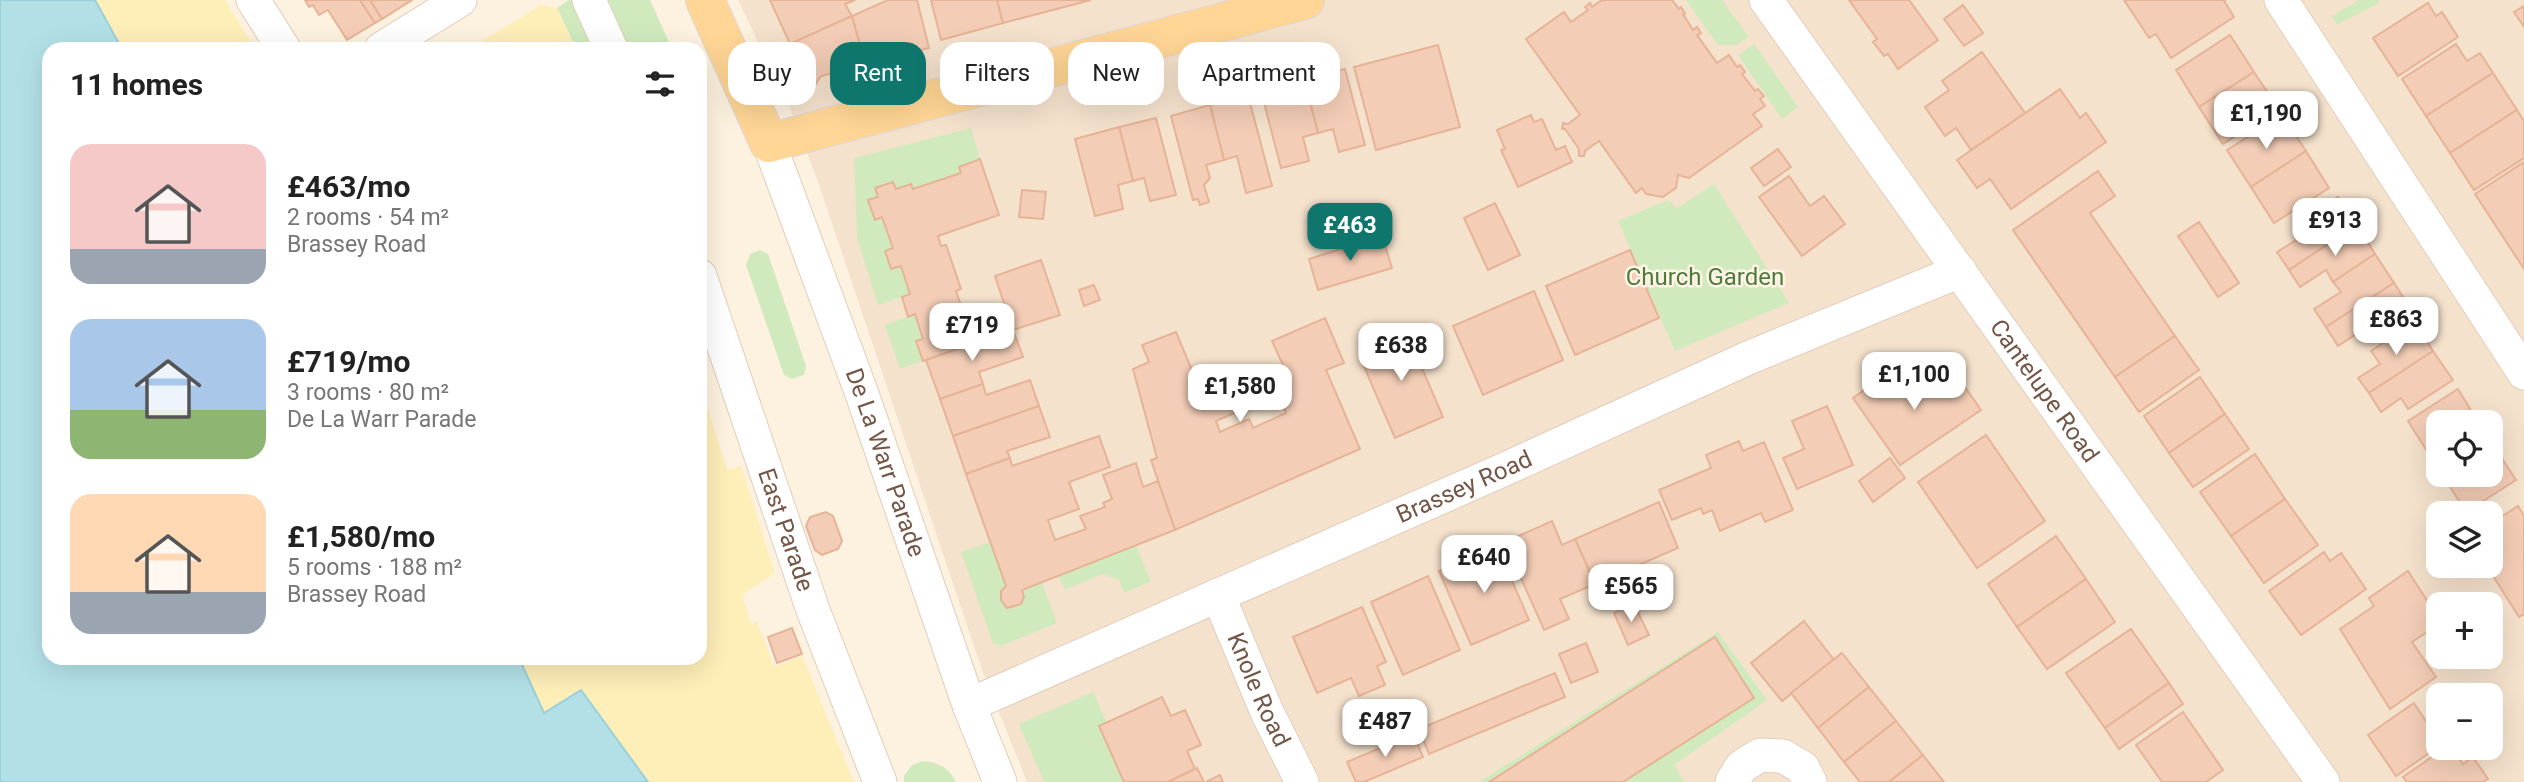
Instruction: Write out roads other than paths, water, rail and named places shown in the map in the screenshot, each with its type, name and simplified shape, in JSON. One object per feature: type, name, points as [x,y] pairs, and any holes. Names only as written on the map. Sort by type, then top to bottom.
[{"type":"main road","points":[[705,0],[769,143],[1304,0]]},
{"type":"street","points":[[253,0],[280,42]]},
{"type":"street","points":[[391,42],[460,0]]},
{"type":"street","points":[[589,0],[608,42]]},
{"type":"street","name":"Cantelupe Road","points":[[1766,0],[2323,782]]},
{"type":"street","points":[[2281,0],[2524,373]]},
{"type":"street","name":"De La Warr Parade","points":[[769,143],[862,394],[969,705],[1000,782]]},
{"type":"street","name":"Brassey Road","points":[[969,705],[1506,469],[1748,358],[1960,271]]},
{"type":"street","name":"East Parade","points":[[707,297],[813,610],[880,782]]},
{"type":"street","name":"Knole Road","points":[[1218,595],[1267,712],[1302,782]]},
{"type":"street","points":[[1732,782],[1741,767],[1760,755],[1783,756],[1803,768],[1810,782]]},
{"type":"water","points":[[0,0],[95,0],[118,42],[42,42],[42,665],[522,665],[544,713],[581,690],[648,782],[0,782]]},
{"type":"park label","name":"Church Garden","points":[[1705,277]]}]
